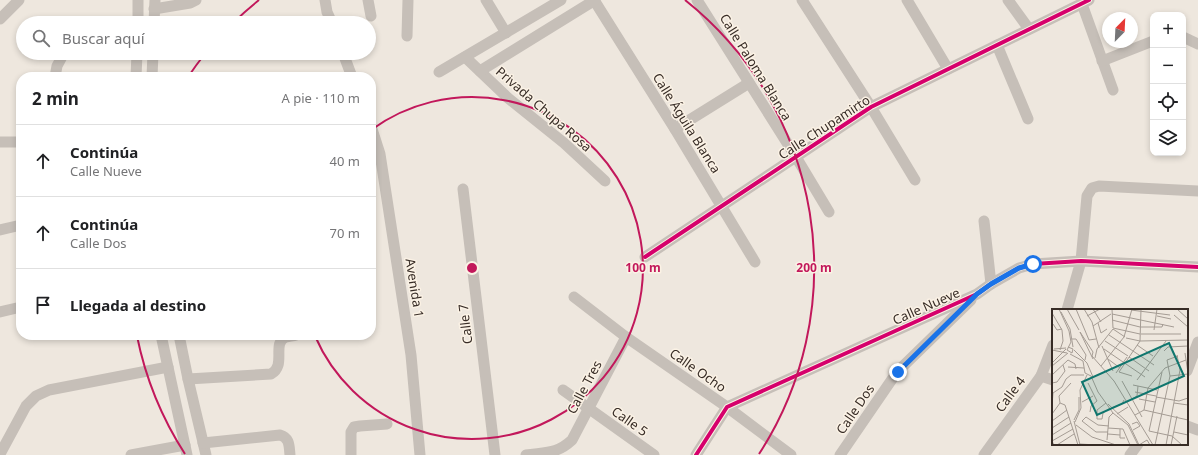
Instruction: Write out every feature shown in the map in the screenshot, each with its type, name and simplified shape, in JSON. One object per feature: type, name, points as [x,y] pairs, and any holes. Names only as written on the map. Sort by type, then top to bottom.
[{"type":"street","points":[[0,19],[18,0]]},
{"type":"street","points":[[138,0],[138,16]]},
{"type":"street","points":[[154,16],[155,4],[190,3],[196,0]]},
{"type":"street","points":[[325,0],[330,16]]},
{"type":"street","points":[[368,0],[371,16]]},
{"type":"street","points":[[407,36],[408,0]]},
{"type":"street","points":[[486,0],[506,33]]},
{"type":"street","points":[[439,72],[561,0]]},
{"type":"street","points":[[480,71],[594,0]]},
{"type":"street","name":"Calle Águila Blanca","points":[[594,0],[756,262]]},
{"type":"street","name":"Calle Paloma Blanca","points":[[697,0],[829,212]]},
{"type":"street","points":[[802,0],[871,107],[915,180]]},
{"type":"street","points":[[907,0],[948,69]]},
{"type":"street","points":[[1008,0],[1029,29]]},
{"type":"street","points":[[1085,1],[1102,61],[1113,90]]},
{"type":"street","name":"Calle Chupamirto","points":[[646,256],[871,107],[1085,1]]},
{"type":"street","points":[[1186,38],[1198,44]]},
{"type":"street","points":[[1102,61],[1150,42]]},
{"type":"street","points":[[997,45],[1028,119]]},
{"type":"street","name":"Privada Chupa Rosa","points":[[465,57],[508,98],[564,143],[604,181]]},
{"type":"street","points":[[56,72],[60,60]]},
{"type":"street","points":[[136,72],[137,60]]},
{"type":"street","points":[[152,72],[153,60]]},
{"type":"street","points":[[346,60],[350,72]]},
{"type":"street","points":[[675,129],[749,83]]},
{"type":"street","points":[[0,142],[16,142]]},
{"type":"street","name":"Avenida 1","points":[[376,142],[380,154],[411,355],[420,455]]},
{"type":"street","points":[[1067,309],[1081,262],[1087,196],[1092,188],[1099,186],[1198,191]]},
{"type":"street","name":"Calle 7","points":[[463,189],[495,455]]},
{"type":"street","points":[[984,221],[991,284]]},
{"type":"street","points":[[0,230],[16,226]]},
{"type":"street","name":"Calle Nueve","points":[[727,407],[977,294],[1019,268],[1033,264],[1081,262],[1198,267]]},
{"type":"street","name":"Calle Dos","points":[[840,455],[898,372],[977,294]]},
{"type":"street","name":"Calle Ocho","points":[[574,297],[626,337],[727,407],[791,455]]},
{"type":"street","points":[[0,312],[16,308]]},
{"type":"street","name":"Calle Tres","points":[[526,455],[564,448],[572,440],[626,337]]},
{"type":"street","points":[[131,455],[186,450],[162,340]]},
{"type":"street","points":[[180,340],[206,455]]},
{"type":"street","points":[[188,379],[271,374],[276,371],[278,366],[279,346],[282,340]]},
{"type":"street","points":[[1188,367],[1198,342]]},
{"type":"street","name":"Calle 4","points":[[984,455],[1041,376],[1052,348]]},
{"type":"street","points":[[0,454],[26,406],[36,396],[49,390],[168,367]]},
{"type":"street","points":[[1041,376],[1052,380]]},
{"type":"street","name":"Calle 5","points":[[563,390],[654,455]]},
{"type":"street","points":[[696,455],[727,407]]},
{"type":"street","points":[[351,455],[352,432],[354,427],[387,424]]},
{"type":"street","points":[[1188,426],[1198,430]]},
{"type":"street","points":[[203,443],[280,435],[285,436],[288,441],[290,455]]},
{"type":"street","points":[[1130,455],[1137,445]]},
{"type":"cycle path","points":[[645,257],[871,107],[1089,0]]},
{"type":"cycle path","points":[[696,455],[727,407],[977,294],[1019,268],[1033,264],[1081,261],[1198,267]]},
{"type":"route","points":[[898,372],[977,294],[1019,268],[1033,264]]}]
